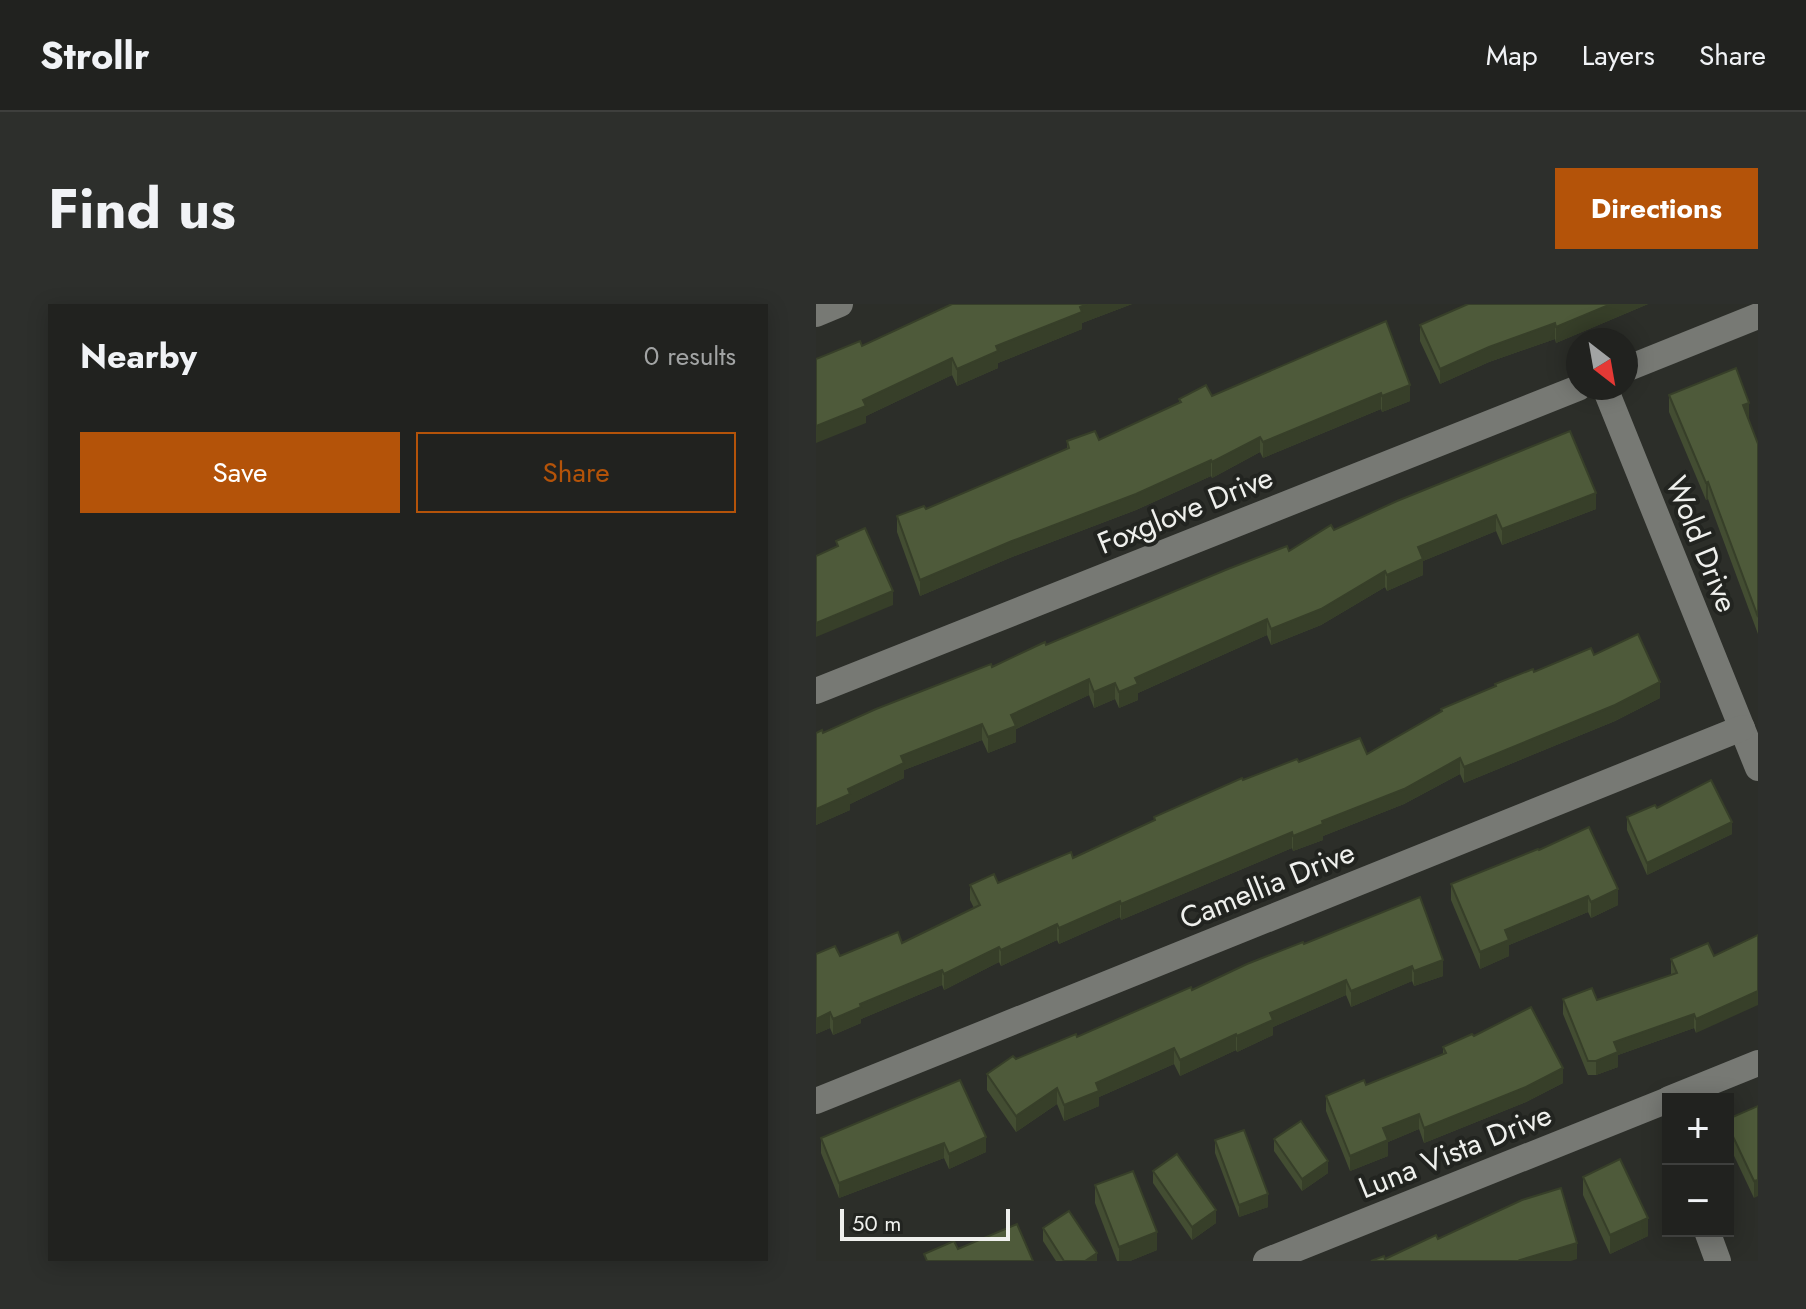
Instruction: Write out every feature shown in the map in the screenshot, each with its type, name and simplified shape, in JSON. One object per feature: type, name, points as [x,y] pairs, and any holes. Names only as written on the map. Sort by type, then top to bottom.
[{"type":"street","points":[[816,314],[840,304]]},
{"type":"street","points":[[1638,364],[1758,316]]},
{"type":"street","name":"Foxglove Drive","points":[[816,691],[1566,393]]},
{"type":"street","name":"Wold Drive","points":[[1610,400],[1758,768]]},
{"type":"street","name":"Camellia Drive","points":[[816,1101],[1742,728]]},
{"type":"street","name":"Luna Vista Drive","points":[[1695,1093],[1758,1063]]},
{"type":"street","name":"Luna Vista Drive","points":[[1266,1261],[1662,1108]]},
{"type":"street","points":[[1709,1237],[1718,1261]]},
{"type":"building","points":[[952,304],[1087,304],[1080,307],[1082,312],[996,346],[998,351],[957,369],[952,358],[863,400],[866,406],[816,426],[816,359],[860,341],[862,346]]},
{"type":"building","points":[[1468,304],[1611,304],[1556,327],[1555,323],[1489,347],[1440,369],[1420,325]]},
{"type":"building","points":[[1386,321],[1410,385],[1382,396],[1381,393],[1263,442],[1260,437],[1212,462],[1136,494],[920,580],[897,516],[924,506],[926,509],[1069,448],[1067,441],[1095,431],[1099,440],[1181,402],[1179,399],[1206,385],[1212,396]]},
{"type":"building","points":[[1736,368],[1749,403],[1743,405],[1758,444],[1758,617],[1708,482],[1669,395]]},
{"type":"building","points":[[1570,431],[1596,493],[1502,529],[1496,515],[1418,547],[1423,559],[1387,575],[1385,571],[1321,609],[1271,629],[1267,619],[1135,678],[1138,684],[1119,692],[1115,683],[1094,692],[1089,679],[1011,715],[1016,726],[988,737],[982,724],[901,756],[904,763],[848,789],[850,794],[816,809],[816,733],[822,730],[823,733],[991,664],[992,667],[1045,642],[1046,645],[1287,546],[1289,551],[1331,525],[1334,530]]},
{"type":"building","points":[[865,528],[893,591],[816,623],[816,556],[838,546],[836,541]]},
{"type":"building","points":[[1638,634],[1660,682],[1615,705],[1464,767],[1460,758],[1404,789],[1322,821],[1323,824],[1293,836],[1292,832],[1059,928],[1057,924],[1001,950],[999,947],[944,974],[942,970],[860,1004],[861,1007],[833,1019],[830,1012],[816,1019],[816,954],[835,946],[840,956],[898,932],[902,943],[980,905],[970,885],[994,874],[998,883],[1071,852],[1073,858],[1155,820],[1154,817],[1242,778],[1297,759],[1299,762],[1360,738],[1367,754],[1441,709],[1495,684],[1533,669],[1534,672],[1591,648],[1594,655]]},
{"type":"building","points":[[1711,780],[1732,822],[1647,863],[1627,817],[1655,805],[1657,808]]},
{"type":"building","points":[[1589,827],[1618,889],[1591,902],[1588,896],[1505,930],[1509,940],[1480,952],[1451,884]]},
{"type":"building","points":[[1420,897],[1443,960],[1414,971],[1412,966],[1351,991],[1346,980],[1270,1013],[1273,1020],[1180,1060],[1174,1048],[1096,1083],[1099,1091],[1064,1105],[1057,1088],[1016,1116],[987,1074],[1013,1056],[1016,1059],[1076,1034],[1077,1037],[1247,964]]},
{"type":"building","points":[[1758,935],[1758,991],[1696,1019],[1694,1014],[1614,1042],[1618,1052],[1588,1061],[1563,999],[1592,988],[1597,1000],[1677,973],[1671,959],[1708,943],[1714,956]]},
{"type":"building","points":[[1531,1007],[1563,1068],[1526,1087],[1424,1128],[1419,1114],[1383,1128],[1388,1140],[1350,1156],[1326,1096],[1364,1080],[1366,1085],[1446,1053],[1443,1047],[1472,1034],[1474,1036]]},
{"type":"building","points":[[960,1080],[986,1137],[949,1154],[944,1143],[839,1183],[821,1138]]},
{"type":"building","points":[[1758,1106],[1758,1180],[1754,1181],[1734,1139],[1734,1116]]},
{"type":"building","points":[[1301,1121],[1328,1161],[1302,1179],[1274,1139]]},
{"type":"building","points":[[1244,1130],[1268,1194],[1239,1205],[1215,1140]]},
{"type":"building","points":[[1177,1154],[1216,1210],[1192,1227],[1153,1171]]},
{"type":"building","points":[[1620,1159],[1648,1218],[1610,1235],[1583,1177]]},
{"type":"building","points":[[1133,1171],[1157,1232],[1119,1247],[1095,1185]]},
{"type":"building","points":[[1561,1188],[1577,1243],[1521,1261],[1371,1261],[1384,1256],[1385,1259],[1436,1235],[1438,1239],[1522,1200]]},
{"type":"building","points":[[1069,1211],[1097,1253],[1085,1261],[1064,1261],[1043,1228]]},
{"type":"building","points":[[1017,1224],[1033,1261],[927,1261],[924,1254],[954,1241],[958,1249]]}]
